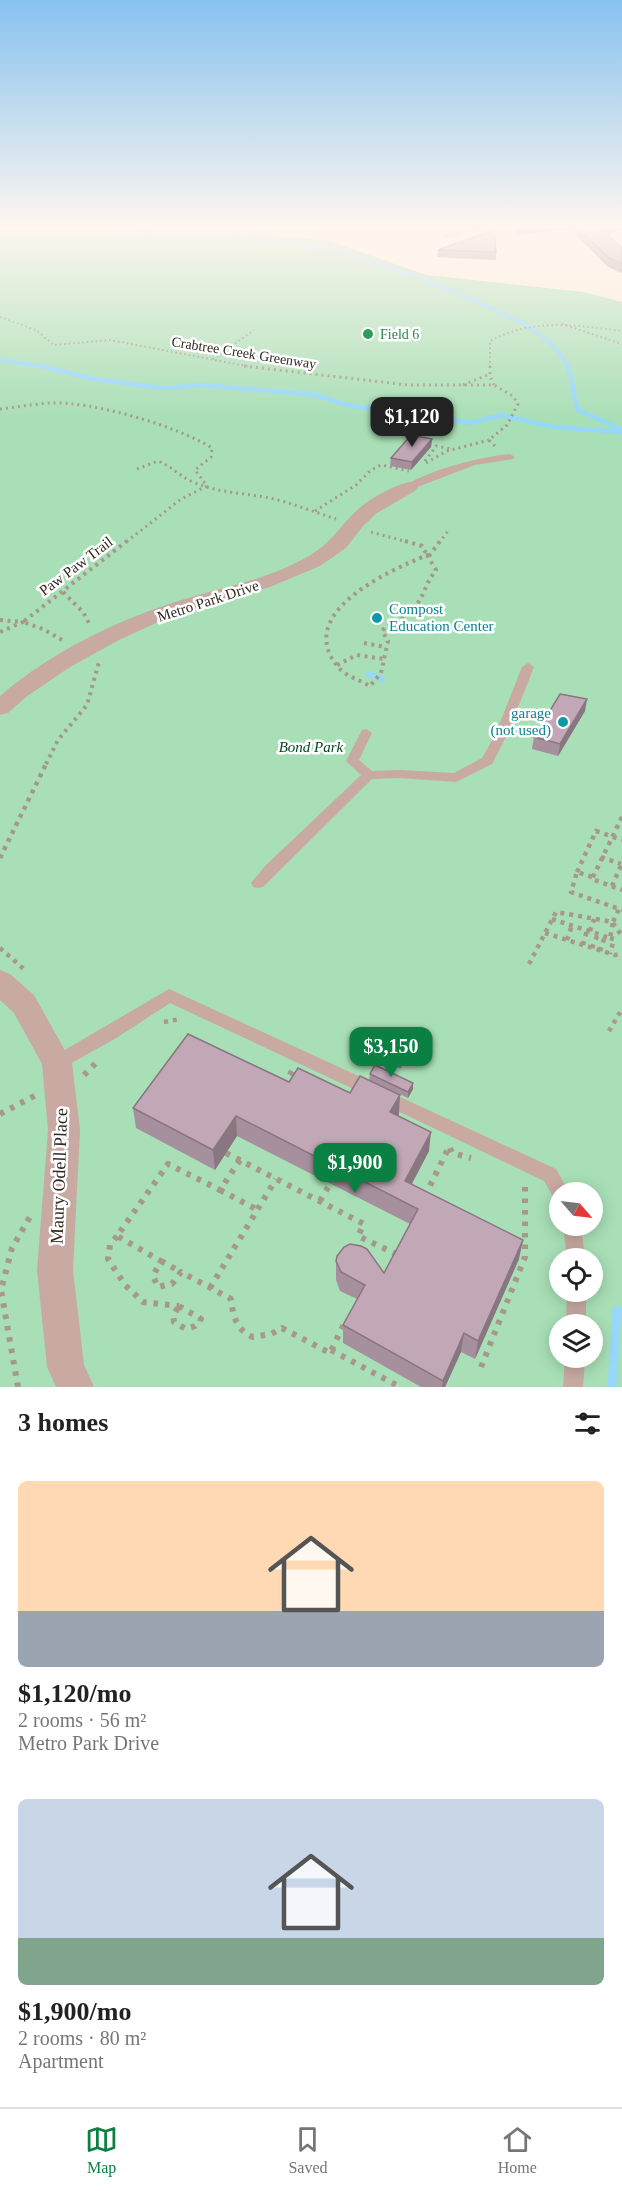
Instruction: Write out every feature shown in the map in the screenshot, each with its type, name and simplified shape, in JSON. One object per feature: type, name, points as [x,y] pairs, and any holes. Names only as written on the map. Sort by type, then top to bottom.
[{"type":"street","name":"Metro Park Drive","points":[[0,708],[36,679],[97,636],[179,607],[283,577],[311,563],[339,544],[357,521],[413,476]]},
{"type":"street","name":"Maury Odell Place","points":[[0,982],[24,1004],[70,1072],[55,1270],[66,1367],[75,1387]]},
{"type":"lane","points":[[413,476],[498,457],[510,457]]},
{"type":"lane","points":[[366,734],[352,761],[369,775],[400,774],[456,778],[488,761],[528,667]]},
{"type":"lane","points":[[258,883],[294,844],[334,810],[369,775]]},
{"type":"lane","points":[[70,1072],[112,1032],[169,995],[550,1175],[554,1182]]},
{"type":"lane","points":[[573,1387],[575,1368]]},
{"type":"path","name":"Crabtree Creek Greenway","points":[[0,317],[27,325],[45,335],[54,345],[111,340],[344,380],[460,387],[494,386]]},
{"type":"path","points":[[558,323],[622,344]]},
{"type":"path","points":[[314,511],[356,485],[371,470],[381,465],[413,476],[434,456],[489,440],[499,434],[516,413],[518,405],[513,396],[494,386],[490,374],[490,341],[501,334],[522,327],[558,323],[622,331]]},
{"type":"path","points":[[212,359],[254,330]]},
{"type":"path","points":[[460,387],[490,374]]},
{"type":"path","points":[[0,409],[52,403],[78,404],[160,424],[195,437],[212,448],[211,457],[195,470],[207,486]]},
{"type":"path","points":[[489,440],[496,447],[498,457]]},
{"type":"path","points":[[428,444],[457,450]]},
{"type":"path","points":[[424,462],[436,446]]},
{"type":"path","points":[[386,466],[394,458]]},
{"type":"path","points":[[137,469],[158,461],[172,466],[193,482],[234,494],[270,498],[422,546],[429,555],[436,570],[426,582],[424,596],[408,615],[390,622],[382,631],[388,640],[384,659],[380,676],[375,684],[370,686],[337,665],[329,654],[326,643],[329,618],[370,582],[394,568],[429,555],[448,531]]},
{"type":"path","name":"Paw Paw Trail","points":[[0,632],[23,622],[181,499],[207,486]]},
{"type":"path","points":[[0,858],[58,740],[87,705],[99,662],[113,653],[97,636],[83,612],[62,592]]},
{"type":"path","points":[[0,620],[23,622],[43,629],[69,645],[97,636]]},
{"type":"path","points":[[364,643],[386,647]]},
{"type":"path","points":[[337,665],[357,655],[384,659]]},
{"type":"path","points":[[592,877],[622,817]]},
{"type":"path","points":[[600,951],[608,937],[612,922],[621,910],[571,892],[577,872],[596,831],[622,840]]},
{"type":"path","points":[[601,857],[622,864],[612,886]]},
{"type":"path","points":[[577,872],[622,890]]},
{"type":"path","points":[[528,964],[556,912],[612,922],[622,936]]},
{"type":"path","points":[[552,919],[615,939],[610,954]]},
{"type":"path","points":[[583,945],[594,919]]},
{"type":"path","points":[[567,940],[572,926]]},
{"type":"path","points":[[545,933],[610,954],[622,954]]},
{"type":"path","points":[[592,948],[598,934]]},
{"type":"path","points":[[609,1031],[622,1009]]},
{"type":"path","points":[[156,1027],[166,1021],[180,1019],[189,1021]]},
{"type":"path","points":[[391,1079],[406,1052]]},
{"type":"path","points":[[70,1072],[84,1075],[105,1058]]},
{"type":"path","points":[[282,1065],[301,1074]]},
{"type":"path","points":[[282,1088],[292,1070]]},
{"type":"path","points":[[0,1114],[42,1092],[42,1103]]},
{"type":"path","points":[[443,1144],[459,1157],[478,1159]]},
{"type":"path","points":[[420,1206],[450,1148]]},
{"type":"path","points":[[226,1153],[364,1224],[358,1236],[395,1255]]},
{"type":"path","points":[[220,1190],[240,1160]]},
{"type":"path","points":[[178,1306],[174,1322],[181,1329],[191,1330],[197,1327],[201,1318],[178,1306],[143,1302],[125,1285],[108,1259],[110,1245],[168,1164],[258,1209]]},
{"type":"path","points":[[481,1367],[525,1257],[525,1179],[516,1174]]},
{"type":"path","points":[[210,1288],[276,1179]]},
{"type":"path","points":[[320,1201],[330,1184]]},
{"type":"path","points":[[18,1387],[1,1290],[12,1248],[33,1211]]},
{"type":"path","points":[[117,1236],[231,1299],[232,1318],[240,1330],[252,1338],[272,1335],[282,1328],[330,1353],[346,1322]]},
{"type":"path","points":[[391,1264],[400,1246]]},
{"type":"path","points":[[161,1261],[153,1276],[158,1287],[165,1288],[174,1284],[181,1272]]},
{"type":"path","points":[[331,1350],[400,1387]]},
{"type":"green space","name":"Bond Park","points":[[0,291],[571,291],[622,302],[622,1387],[0,1387]]},
{"type":"building","points":[[411,435],[432,439],[412,462],[391,458]]},
{"type":"building","name":"garage (not used)","points":[[560,694],[587,699],[560,744],[534,737]]},
{"type":"building","points":[[188,1034],[289,1082],[298,1068],[350,1093],[360,1076],[400,1095],[390,1112],[431,1132],[405,1181],[523,1240],[478,1341],[464,1333],[443,1381],[343,1325],[365,1285],[341,1272],[336,1261],[337,1256],[344,1247],[350,1244],[361,1246],[367,1249],[384,1273],[418,1209],[236,1116],[213,1150],[133,1108]]},
{"type":"building","points":[[375,1065],[413,1083],[408,1092],[370,1074]]},
{"type":"waterway","points":[[450,291],[531,328],[552,345],[568,367]]},
{"type":"waterway","points":[[0,360],[42,366]]},
{"type":"waterway","points":[[42,366],[47,367]]},
{"type":"waterway","points":[[42,366],[93,379],[162,388],[204,385],[316,395],[347,405],[471,423],[501,415],[553,427],[622,432]]},
{"type":"waterway","points":[[567,366],[578,410],[622,430]]},
{"type":"waterway","points":[[369,674],[382,679]]},
{"type":"waterway","points":[[612,1387],[617,1310]]},
{"type":"place","name":"Field 6","points":[[368,334]]},
{"type":"place","name":"Compost Education Center","points":[[377,618]]},
{"type":"place","name":"garage (not used)","points":[[563,722]]}]
